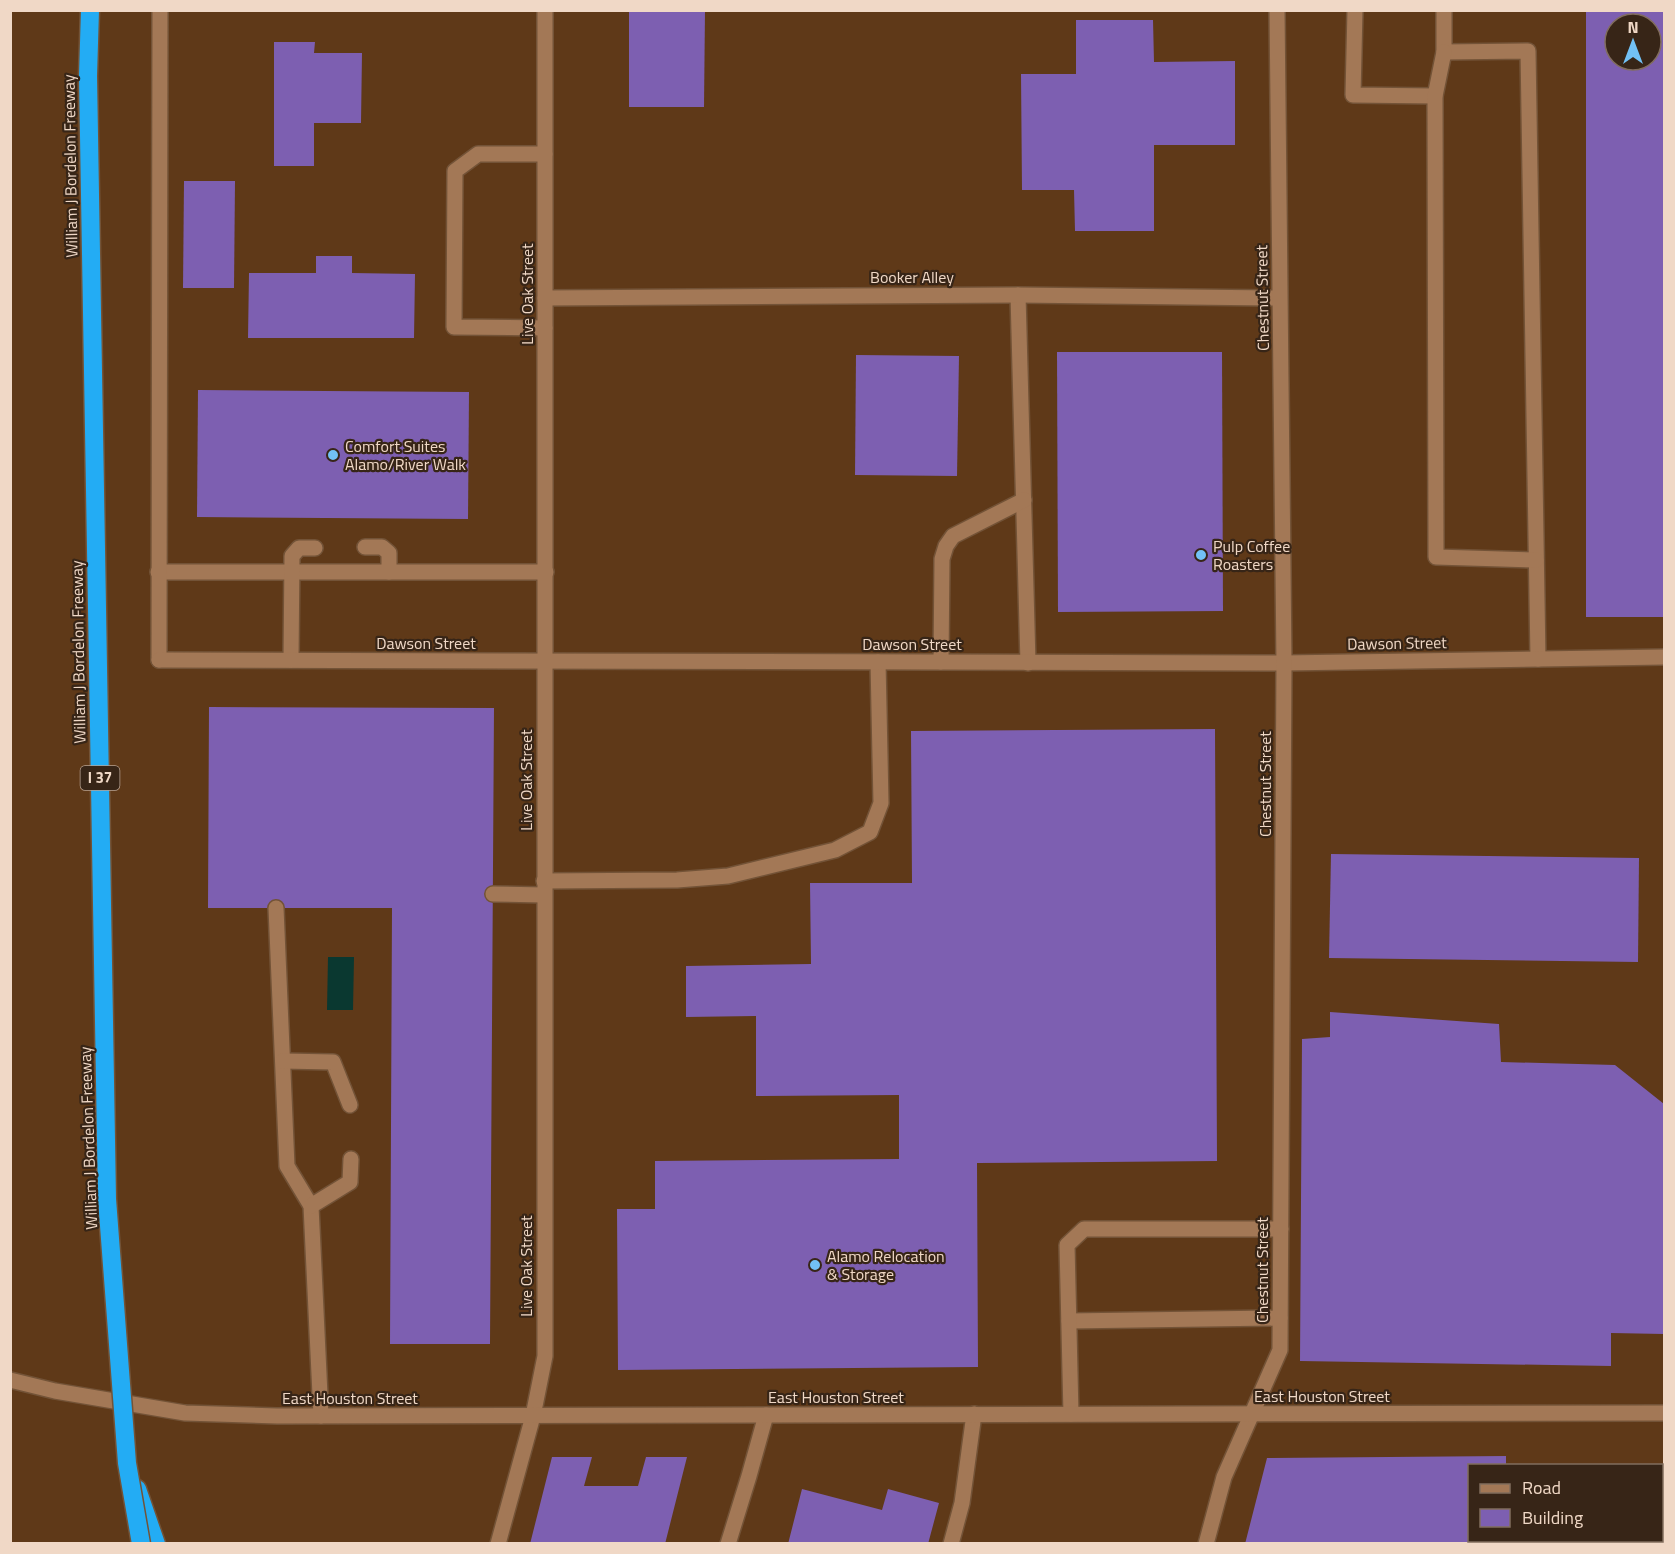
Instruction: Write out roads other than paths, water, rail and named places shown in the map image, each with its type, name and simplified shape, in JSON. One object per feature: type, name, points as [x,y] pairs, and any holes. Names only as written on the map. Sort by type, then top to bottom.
[{"type":"highway","name":"William J Bordelon Freeway","points":[[90,10],[88,88],[107,1199],[128,1463],[141,1544]]},
{"type":"highway","points":[[128,1463],[156,1544]]},
{"type":"street","points":[[160,10],[158,572],[546,572]]},
{"type":"street","name":"Live Oak Street","points":[[498,1544],[533,1416],[545,1356],[545,10]]},
{"type":"street","name":"Chestnut Street","points":[[1206,1544],[1224,1477],[1280,1350],[1284,663],[1277,10]]},
{"type":"street","points":[[1355,10],[1353,95],[1435,96]]},
{"type":"street","points":[[1444,10],[1444,52],[1435,96],[1436,557],[1536,560]]},
{"type":"street","points":[[1444,52],[1528,51],[1538,659]]},
{"type":"street","points":[[545,154],[478,154],[455,171],[454,327],[545,328]]},
{"type":"street","points":[[1017,295],[1028,663]]},
{"type":"street","name":"Booker Alley","points":[[545,298],[1017,295],[1280,298]]},
{"type":"street","points":[[941,662],[942,559],[946,546],[953,536],[1024,500]]},
{"type":"street","points":[[365,547],[382,547],[389,553],[389,572]]},
{"type":"street","points":[[291,660],[292,556],[299,548],[315,548]]},
{"type":"street","name":"Dawson Street","points":[[158,572],[159,660],[1284,663],[1665,657]]},
{"type":"street","points":[[493,894],[544,888],[728,876],[835,850],[870,832],[881,803],[878,662]]},
{"type":"street","points":[[276,908],[287,1166],[311,1206],[321,1416]]},
{"type":"street","points":[[283,1061],[333,1062],[350,1105]]},
{"type":"street","points":[[311,1206],[350,1182],[351,1159]]},
{"type":"street","points":[[1071,1414],[1067,1245],[1084,1230],[1281,1229]]},
{"type":"street","points":[[1069,1321],[1280,1318]]},
{"type":"street","name":"East Houston Street","points":[[10,1380],[55,1392],[185,1413],[321,1416],[1665,1413]]},
{"type":"street","points":[[951,1544],[962,1503],[974,1414]]},
{"type":"street","points":[[728,1544],[766,1415]]},
{"type":"water","points":[[328,957],[354,957],[353,1010],[327,1010]]},
{"type":"place","name":"Comfort Suites Alamo/River Walk","points":[[333,455]]},
{"type":"place","name":"Pulp Coffee Roasters","points":[[1201,555]]},
{"type":"place","name":"Alamo Relocation & Storage","points":[[815,1265]]}]
